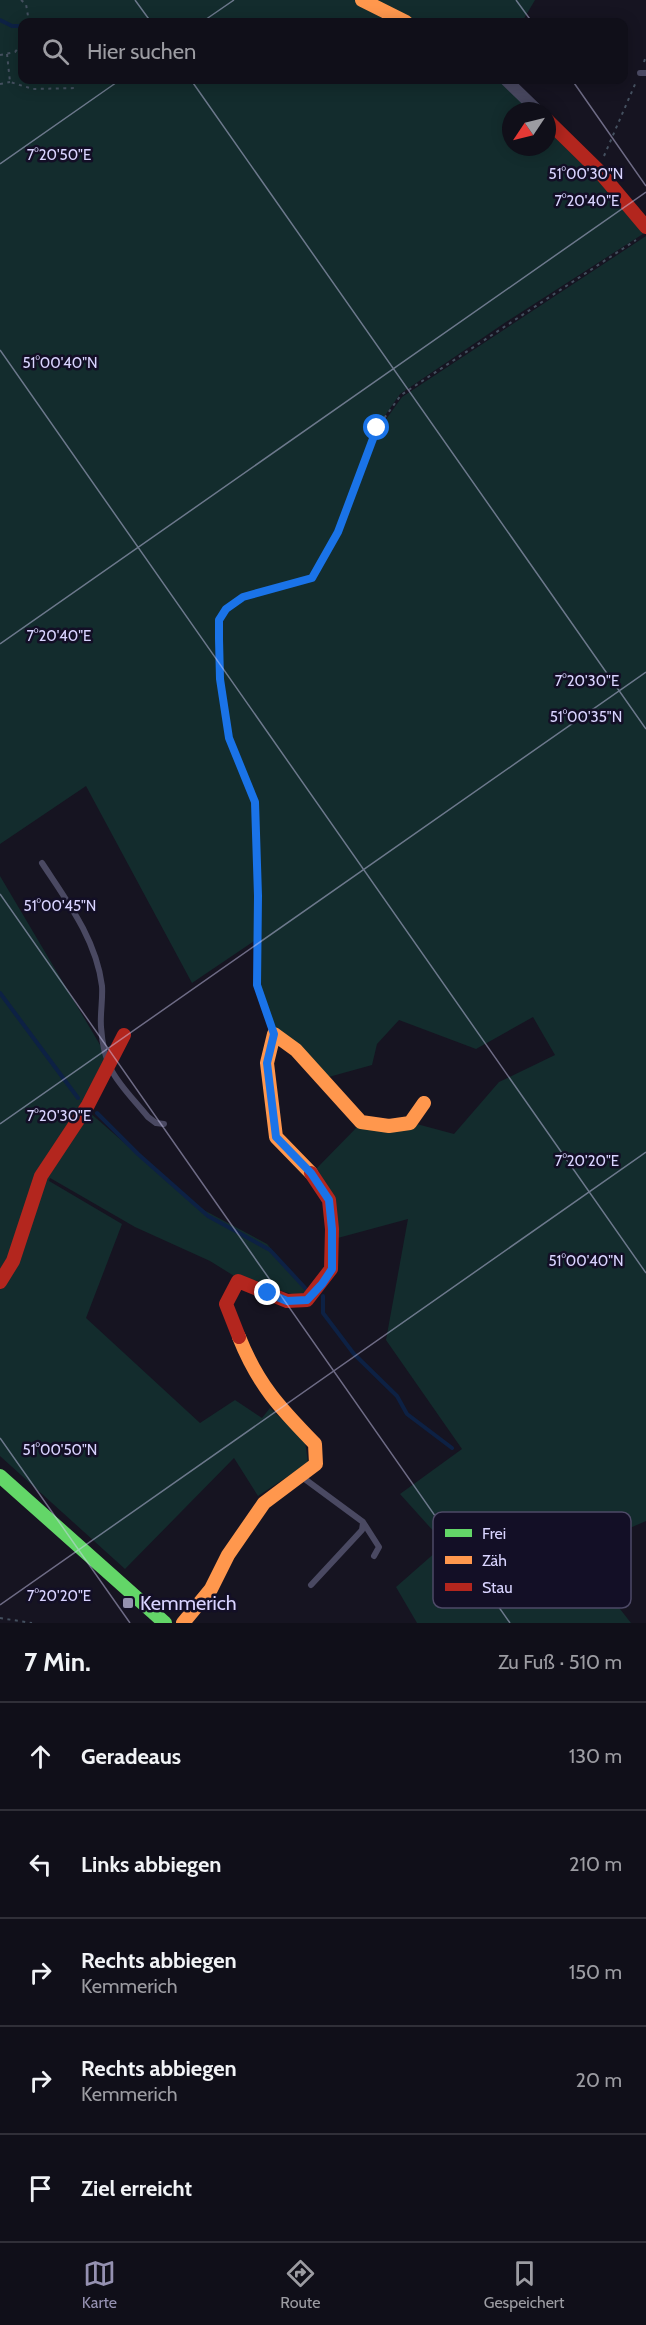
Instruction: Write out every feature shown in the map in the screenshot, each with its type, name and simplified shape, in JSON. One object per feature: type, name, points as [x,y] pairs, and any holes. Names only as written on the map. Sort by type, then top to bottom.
[{"type":"street","points":[[362,0],[398,18]]},
{"type":"street","points":[[510,84],[529,102]]},
{"type":"street","points":[[556,129],[598,170],[642,233]]},
{"type":"street","points":[[183,1623],[211,1589],[228,1555],[264,1503],[316,1464],[315,1444],[276,1404],[252,1370],[226,1304],[238,1281],[287,1301],[307,1300],[332,1269],[329,1200],[311,1173],[276,1137],[267,1063],[274,1034],[296,1050],[361,1122],[389,1126],[410,1123],[424,1103]]},
{"type":"street","points":[[0,1282],[13,1262],[41,1176],[88,1105],[124,1035]]},
{"type":"street","points":[[0,1476],[165,1623]]},
{"type":"lane","points":[[42,863],[86,931],[102,986],[100,1025],[103,1054],[108,1068],[148,1117],[156,1123],[164,1124]]},
{"type":"lane","points":[[301,1476],[363,1522],[379,1547],[374,1556]]},
{"type":"lane","points":[[311,1585],[362,1530],[363,1522]]},
{"type":"path","points":[[21,0],[26,4],[28,18]]},
{"type":"path","points":[[0,54],[15,52],[18,49]]},
{"type":"path","points":[[7,54],[10,82]]},
{"type":"path","points":[[598,170],[643,73],[646,56]]},
{"type":"path","points":[[0,84],[10,82],[33,89],[77,88]]},
{"type":"path","points":[[274,1034],[257,985],[259,906],[255,802],[229,738],[219,663],[219,620],[226,609],[243,597],[312,578],[338,532],[377,428],[401,395],[642,233]]},
{"type":"path","points":[[0,1618],[32,1623]]},
{"type":"green space","points":[[0,0],[358,0],[394,18],[18,18],[18,84],[506,84],[525,102],[502,102],[502,156],[556,156],[556,133],[646,232],[506,322],[400,394],[377,427],[336,531],[311,577],[243,595],[226,608],[219,619],[219,677],[227,737],[253,802],[257,939],[192,983],[86,786],[0,844]]},
{"type":"green space","points":[[368,0],[535,0],[524,18],[404,18]]},
{"type":"green space","points":[[646,236],[646,1521],[631,1528],[631,1512],[433,1512],[433,1531],[400,1494],[462,1449],[386,1340],[408,1219],[334,1239],[317,1168],[360,1124],[413,1123],[454,1134],[499,1082],[555,1055],[533,1017],[476,1049],[399,1020],[377,1044],[372,1065],[325,1078],[275,1032],[259,985],[260,896],[256,801],[231,737],[221,663],[221,620],[228,610],[244,598],[314,578],[338,533],[379,429],[402,397]]},
{"type":"green space","points":[[0,876],[109,1060],[0,1279]]},
{"type":"green space","points":[[89,1112],[198,1207],[267,1244],[311,1294],[306,1298],[239,1279],[210,1261],[135,1227],[45,1175]]},
{"type":"green space","points":[[44,1178],[122,1224],[86,1318],[200,1423],[235,1400],[262,1418],[270,1408],[305,1441],[308,1463],[258,1496],[234,1458],[125,1569],[0,1456],[0,1285]]},
{"type":"green space","points":[[433,1555],[433,1608],[619,1608],[631,1623],[417,1623],[396,1587]]},
{"type":"waterway","points":[[0,20],[12,26],[18,26]]},
{"type":"waterway","points":[[0,993],[78,1098]]},
{"type":"waterway","points":[[97,1113],[138,1154],[208,1216],[270,1250],[307,1290]]},
{"type":"waterway","points":[[323,1296],[323,1313],[354,1354],[397,1396],[407,1414],[452,1448]]},
{"type":"traffic: fast","points":[[0,1476],[165,1623]]},
{"type":"traffic: slow","points":[[362,0],[398,18]]},
{"type":"traffic: slow","points":[[311,1173],[276,1137],[267,1063],[274,1034],[296,1050],[361,1122],[389,1126],[410,1123],[424,1103]]},
{"type":"traffic: slow","points":[[183,1623],[211,1589],[228,1555],[264,1503],[316,1464],[315,1444],[271,1395],[254,1369],[239,1337]]},
{"type":"traffic: jam","points":[[556,129],[598,170],[646,227]]},
{"type":"traffic: jam","points":[[0,1282],[13,1261],[41,1176],[88,1105],[124,1035]]},
{"type":"traffic: jam","points":[[239,1337],[226,1304],[238,1281],[287,1301],[307,1300],[331,1269],[332,1229],[329,1200],[311,1173]]},
{"type":"place","name":"Kemmerich","points":[[128,1603]]},
{"type":"route","points":[[268,1293],[287,1301],[307,1300],[332,1269],[332,1229],[329,1200],[311,1173],[276,1137],[267,1063],[274,1034],[257,985],[259,940],[255,802],[229,738],[219,663],[219,620],[226,609],[243,597],[312,578],[338,532],[377,428]]}]
